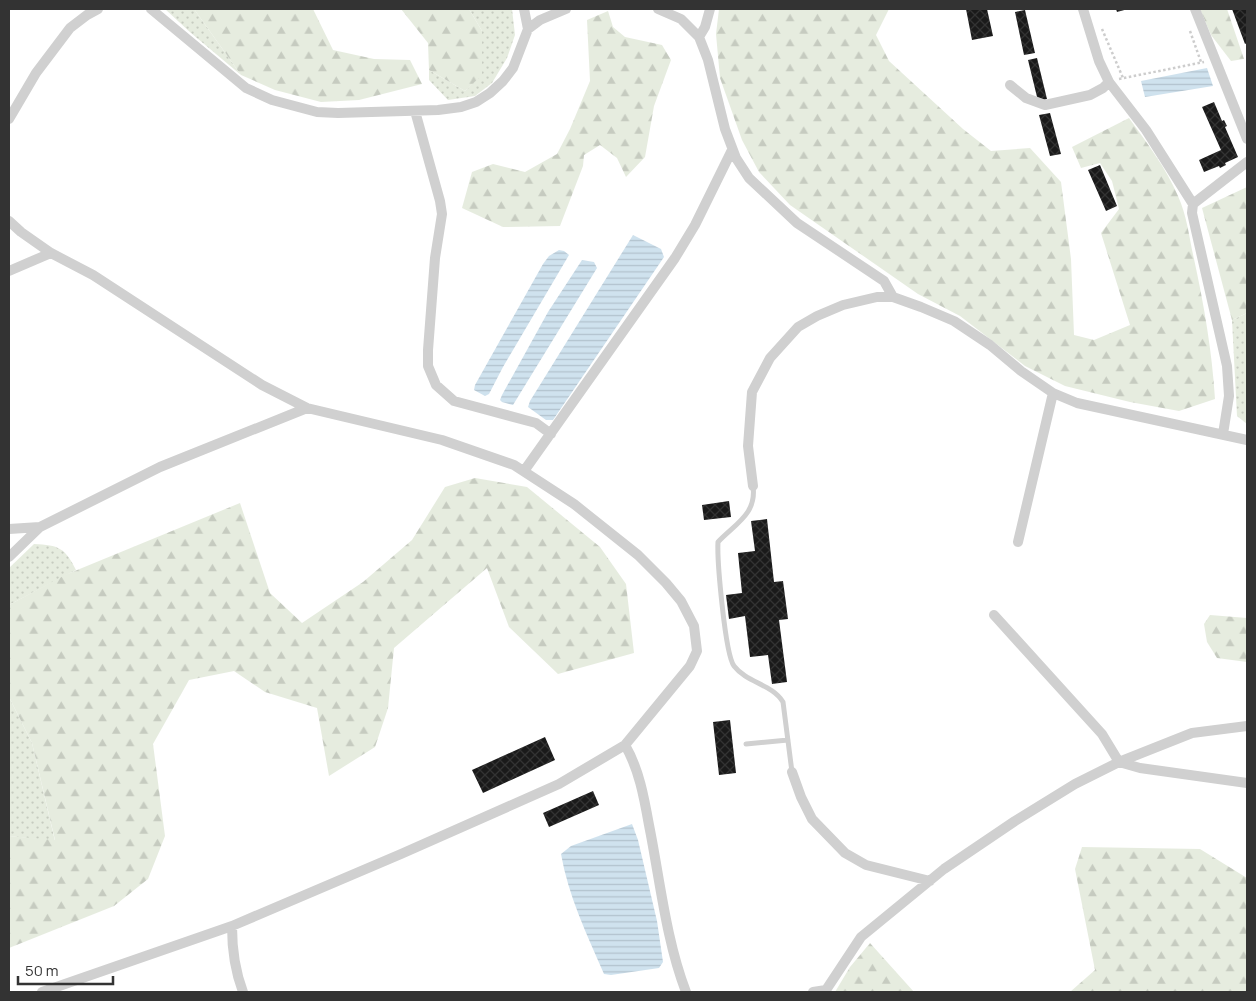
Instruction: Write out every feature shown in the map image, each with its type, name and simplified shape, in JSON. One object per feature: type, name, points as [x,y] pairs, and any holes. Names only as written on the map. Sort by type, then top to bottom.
[{"type":"street","points":[[9,119],[36,73],[70,28],[86,15],[98,9]]},
{"type":"street","points":[[151,9],[246,88],[272,100],[316,112],[338,113],[438,110],[461,107],[476,102],[490,94],[513,68],[528,28],[524,9]]},
{"type":"street","points":[[528,28],[540,20],[566,9]]},
{"type":"street","points":[[658,9],[681,19],[699,37],[708,60],[732,150],[748,178],[797,223],[884,281],[894,298]]},
{"type":"street","points":[[699,37],[705,27],[710,9]]},
{"type":"street","points":[[1083,9],[1099,61],[1109,82],[1146,130],[1193,204],[1194,226],[1227,366],[1229,396],[1223,434]]},
{"type":"street","points":[[1195,9],[1247,139]]},
{"type":"street","points":[[1010,85],[1026,98],[1045,104],[1090,95],[1103,88],[1109,82]]},
{"type":"street","points":[[415,110],[442,214],[435,258],[428,350],[428,366],[431,377],[444,393],[454,401],[536,423],[551,434]]},
{"type":"street","points":[[524,472],[675,258],[695,225],[732,150]]},
{"type":"street","points":[[1193,204],[1247,162]]},
{"type":"street","points":[[9,220],[21,232],[51,253],[93,275],[262,385],[307,408],[442,440],[514,465],[574,504],[638,555],[681,601],[694,626],[697,651],[690,666],[625,745],[559,784],[232,926],[42,992]]},
{"type":"street","points":[[9,271],[51,253]]},
{"type":"street","points":[[753,486],[748,446],[752,392],[770,358],[798,327],[817,316],[843,305],[877,297],[894,298],[954,321],[990,345],[1021,371],[1053,393],[1077,403],[1247,440]]},
{"type":"street","points":[[1018,542],[1053,393]]},
{"type":"street","points":[[9,557],[40,527],[160,467],[307,408]]},
{"type":"street","points":[[9,529],[40,527]]},
{"type":"street","points":[[994,615],[1102,734],[1119,762],[1140,768],[1247,783]]},
{"type":"street","points":[[813,992],[827,991],[861,937],[930,881],[1015,821],[1075,784],[1119,762],[1192,733],[1247,726]]},
{"type":"street","points":[[625,745],[636,768],[644,797],[670,938],[676,965],[686,992]]},
{"type":"street","points":[[792,772],[801,797],[812,819],[845,853],[866,865],[930,881]]},
{"type":"street","points":[[232,926],[237,977],[243,992]]},
{"type":"lane","points":[[753,486],[754,502],[750,511],[718,542],[717,558],[728,646],[734,666],[751,681],[778,695],[783,702],[792,772]]},
{"type":"lane","points":[[746,744],[788,740]]},
{"type":"path","points":[[1101,26],[1123,78]]},
{"type":"path","points":[[1189,27],[1201,62]]},
{"type":"path","points":[[1109,82],[1215,60]]},
{"type":"green space","points":[[165,9],[194,9],[241,75],[191,33]]},
{"type":"green space","points":[[194,9],[313,9],[333,50],[374,59],[410,60],[422,84],[359,100],[321,102],[275,90],[241,75]]},
{"type":"green space","points":[[401,9],[469,9],[482,31],[482,75],[465,91],[429,70],[428,43]]},
{"type":"green space","points":[[469,9],[512,9],[515,35],[507,58],[492,83],[475,96],[448,100],[429,80],[429,70],[465,91],[482,74],[482,31]]},
{"type":"green space","points":[[719,9],[889,9],[876,35],[889,61],[963,129],[991,151],[1030,148],[1061,182],[1071,259],[1074,335],[1094,340],[1130,325],[1101,233],[1119,209],[1112,181],[1100,163],[1081,168],[1072,147],[1129,118],[1168,176],[1184,211],[1204,311],[1215,399],[1179,411],[1130,402],[1065,386],[1025,366],[960,316],[918,294],[790,205],[759,172],[742,140],[720,78],[716,34]]},
{"type":"green space","points":[[1200,9],[1227,9],[1244,59],[1231,61],[1211,35]]},
{"type":"green space","points":[[608,11],[613,27],[625,37],[662,45],[671,60],[654,106],[645,157],[626,177],[617,158],[600,145],[584,155],[583,166],[560,226],[503,227],[462,208],[472,172],[493,164],[525,172],[557,154],[570,129],[590,81],[587,20]]},
{"type":"green space","points":[[1247,187],[1247,313],[1232,320],[1202,208]]},
{"type":"green space","points":[[1247,313],[1247,424],[1237,416],[1232,320]]},
{"type":"green space","points":[[475,478],[527,487],[600,547],[626,584],[634,653],[558,674],[509,627],[487,568],[394,648],[388,708],[375,747],[329,776],[317,708],[265,692],[234,671],[189,680],[153,744],[165,836],[148,879],[114,906],[9,948],[9,836],[55,840],[32,743],[9,697],[9,605],[65,575],[240,503],[270,593],[302,623],[363,582],[412,540],[445,487]]},
{"type":"green space","points":[[34,544],[50,545],[60,549],[68,557],[76,570],[9,605],[9,568]]},
{"type":"green space","points":[[1210,615],[1247,618],[1247,662],[1217,658],[1207,642],[1204,624]]},
{"type":"green space","points":[[9,697],[32,743],[55,841],[9,836]]},
{"type":"green space","points":[[1082,847],[1200,849],[1247,878],[1247,992],[1070,992],[1095,970],[1075,869]]},
{"type":"green space","points":[[870,943],[914,992],[835,992],[850,967]]},
{"type":"water","points":[[1207,68],[1213,86],[1145,97],[1141,81]]},
{"type":"water","points":[[633,235],[661,249],[664,257],[553,420],[546,420],[528,407],[530,401]]},
{"type":"water","points":[[559,250],[569,255],[489,394],[485,396],[474,390],[475,385],[543,264],[549,256]]},
{"type":"water","points":[[582,260],[594,262],[597,268],[513,405],[502,402],[500,400],[502,395],[548,312]]},
{"type":"water","points":[[632,824],[638,840],[657,921],[663,962],[659,968],[611,975],[604,974],[573,900],[561,854],[571,846]]},
{"type":"building","points":[[966,9],[987,9],[993,36],[972,40]]},
{"type":"building","points":[[1116,9],[1128,9],[1117,12]]},
{"type":"building","points":[[1232,9],[1247,9],[1247,43],[1245,44]]},
{"type":"building","points":[[1025,10],[1035,53],[1024,55],[1015,12]]},
{"type":"building","points":[[1037,58],[1047,99],[1038,101],[1028,60]]},
{"type":"building","points":[[1214,102],[1222,121],[1224,120],[1227,126],[1225,127],[1238,157],[1225,163],[1226,165],[1220,168],[1219,166],[1204,172],[1199,160],[1221,150],[1202,107]]},
{"type":"building","points":[[1050,113],[1061,154],[1050,156],[1039,115]]},
{"type":"building","points":[[1100,165],[1117,206],[1106,211],[1088,170]]},
{"type":"building","points":[[729,501],[731,517],[704,520],[702,505]]},
{"type":"building","points":[[767,519],[774,582],[783,581],[788,619],[779,620],[787,682],[772,684],[768,655],[750,657],[745,616],[729,619],[726,595],[742,593],[738,553],[755,551],[751,521]]},
{"type":"building","points":[[730,720],[736,773],[719,775],[713,722]]},
{"type":"building","points":[[545,737],[555,760],[483,793],[472,770]]},
{"type":"building","points":[[593,791],[599,805],[549,827],[543,813]]}]
